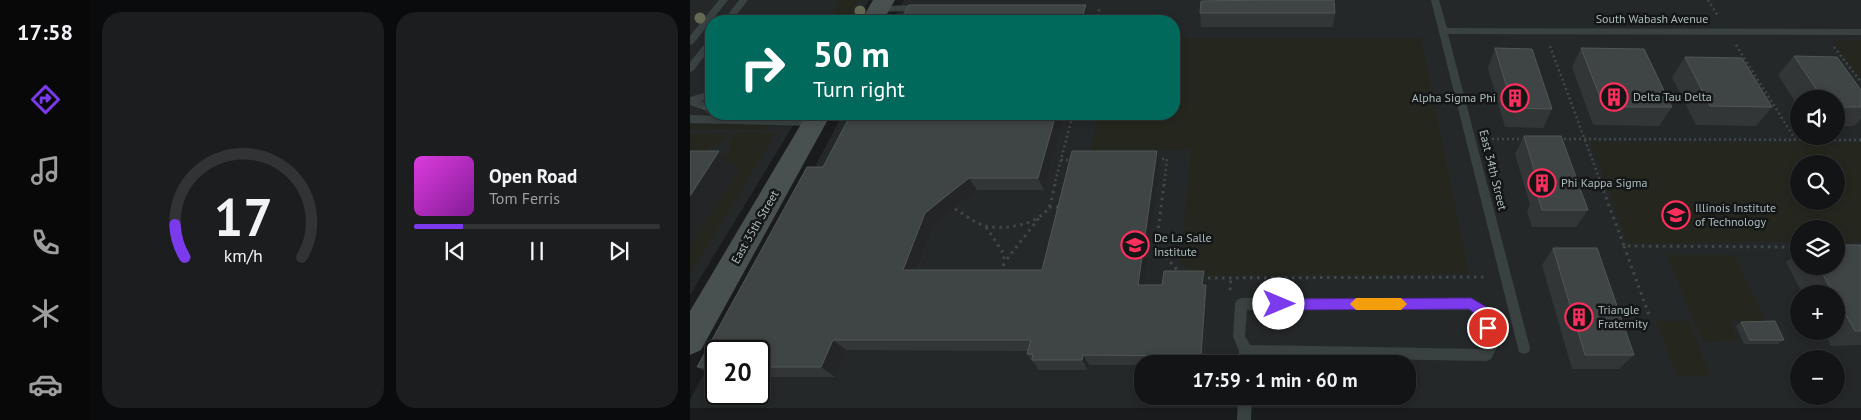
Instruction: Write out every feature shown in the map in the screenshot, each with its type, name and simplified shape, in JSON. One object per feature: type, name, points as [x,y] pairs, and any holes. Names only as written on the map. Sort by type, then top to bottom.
[{"type":"main road","name":"East 35th Street","points":[[690,340],[816,120]]},
{"type":"lane","points":[[712,15],[724,0]]},
{"type":"lane","points":[[732,15],[744,0]]},
{"type":"lane","name":"East 34th Street","points":[[1435,0],[1524,348]]},
{"type":"lane","points":[[879,10],[932,8]]},
{"type":"lane","points":[[690,42],[705,23]]},
{"type":"lane","name":"South Wabash Avenue","points":[[1443,31],[1861,32]]},
{"type":"lane","points":[[690,69],[705,50]]},
{"type":"lane","points":[[690,101],[705,96]]},
{"type":"lane","points":[[690,101],[705,106]]},
{"type":"lane","points":[[690,119],[705,119]]},
{"type":"lane","points":[[1241,304],[1471,304],[1484,312],[1492,345],[1486,354],[1246,357],[1239,336],[1241,304]]},
{"type":"lane","points":[[1244,420],[1245,405]]},
{"type":"path","points":[[1708,0],[1790,132]]},
{"type":"path","points":[[1098,15],[1100,7]]},
{"type":"path","points":[[1544,31],[1586,139],[1650,318]]},
{"type":"path","points":[[1823,32],[1861,82]]},
{"type":"path","points":[[1001,282],[1007,260],[1049,208],[1071,120]]},
{"type":"path","points":[[1471,139],[1528,139]]},
{"type":"path","points":[[1557,139],[1790,140]]},
{"type":"path","points":[[1845,140],[1861,140]]},
{"type":"path","points":[[1148,160],[1168,159],[1156,246],[1185,278]]},
{"type":"path","points":[[1061,160],[1080,160]]},
{"type":"path","points":[[1049,208],[1066,208]]},
{"type":"path","points":[[955,209],[986,226],[1002,247],[1007,260]]},
{"type":"path","points":[[986,226],[1025,224],[1040,217]]},
{"type":"path","points":[[1624,246],[1790,247]]},
{"type":"path","points":[[1194,278],[1494,277]]},
{"type":"shaded area","points":[[690,0],[869,0],[860,15],[705,15],[705,120],[796,120],[690,295]]},
{"type":"shaded area","points":[[841,0],[859,0],[850,15],[832,15]]},
{"type":"shaded area","name":"De La Salle Institute","points":[[904,0],[1861,0],[1861,408],[690,408],[690,400],[705,372],[705,405],[770,405],[770,340],[722,340],[840,120],[1180,120],[1180,15],[895,15]]},
{"type":"shaded area","points":[[1180,38],[1421,38],[1469,274],[1198,276],[1180,264],[1191,150],[1091,150],[1098,120],[1180,120]]},
{"type":"shaded area","points":[[1861,40],[1861,79],[1832,41]]},
{"type":"shaded area","points":[[690,124],[768,124],[765,130],[690,129]]},
{"type":"shaded area","points":[[690,133],[728,133],[722,142],[708,150],[706,155],[717,157],[726,154],[731,148],[728,142],[734,133],[776,133],[690,275]]},
{"type":"shaded area","points":[[1591,142],[1790,143],[1790,145],[1845,145],[1845,143],[1861,143],[1861,242],[1845,242],[1845,220],[1790,220],[1790,242],[1628,243]]},
{"type":"shaded area","points":[[1666,255],[1734,255],[1766,321],[1730,321],[1738,341],[1703,342]]},
{"type":"shaded area","points":[[1656,321],[1689,321],[1710,376],[1677,376]]},
{"type":"building","points":[[1334,0],[1335,13],[1200,13],[1201,1]]},
{"type":"building","points":[[909,5],[1086,5],[1083,15],[903,15]]},
{"type":"building","points":[[1495,48],[1532,49],[1552,109],[1513,108]]},
{"type":"building","points":[[1581,48],[1644,49],[1672,107],[1604,107]]},
{"type":"building","points":[[1794,56],[1837,57],[1861,90],[1861,107],[1845,107],[1845,90],[1817,90]]},
{"type":"building","points":[[1685,57],[1742,58],[1772,107],[1710,106]]},
{"type":"building","points":[[848,120],[1054,120],[1038,178],[969,178],[925,213],[903,270],[1042,270],[1072,151],[1157,151],[1138,285],[1162,285],[1164,271],[1204,271],[1202,285],[1206,285],[1201,355],[1083,355],[1082,360],[1032,360],[1033,354],[1027,354],[1031,340],[833,340],[821,367],[770,367],[770,340],[712,340],[807,167],[823,167]]},
{"type":"building","points":[[1524,136],[1561,136],[1588,210],[1542,210],[1537,193],[1541,193]]},
{"type":"building","points":[[690,151],[719,151],[690,196]]},
{"type":"building","points":[[1845,245],[1861,245],[1861,331],[1855,331],[1845,314],[1845,285],[1829,285],[1823,275],[1845,275]]},
{"type":"building","points":[[1553,248],[1597,248],[1634,355],[1585,355]]},
{"type":"building","points":[[1775,321],[1784,340],[1750,340],[1741,322]]},
{"type":"building","points":[[705,352],[705,367],[697,367]]},
{"type":"slow traffic","points":[[1356,304],[1401,304]]},
{"type":"place","name":"Delta Tau Delta","points":[[1614,97]]},
{"type":"place","name":"Alpha Sigma Phi","points":[[1515,98]]},
{"type":"place","name":"Phi Kappa Sigma","points":[[1542,183]]},
{"type":"place","name":"Illinois Institute of Technology","points":[[1676,215]]},
{"type":"place","name":"De La Salle Institute","points":[[1135,245]]},
{"type":"place","name":"Triangle Fraternity","points":[[1579,317]]},
{"type":"route","points":[[1279,304],[1471,304],[1484,312],[1488,328]]}]
